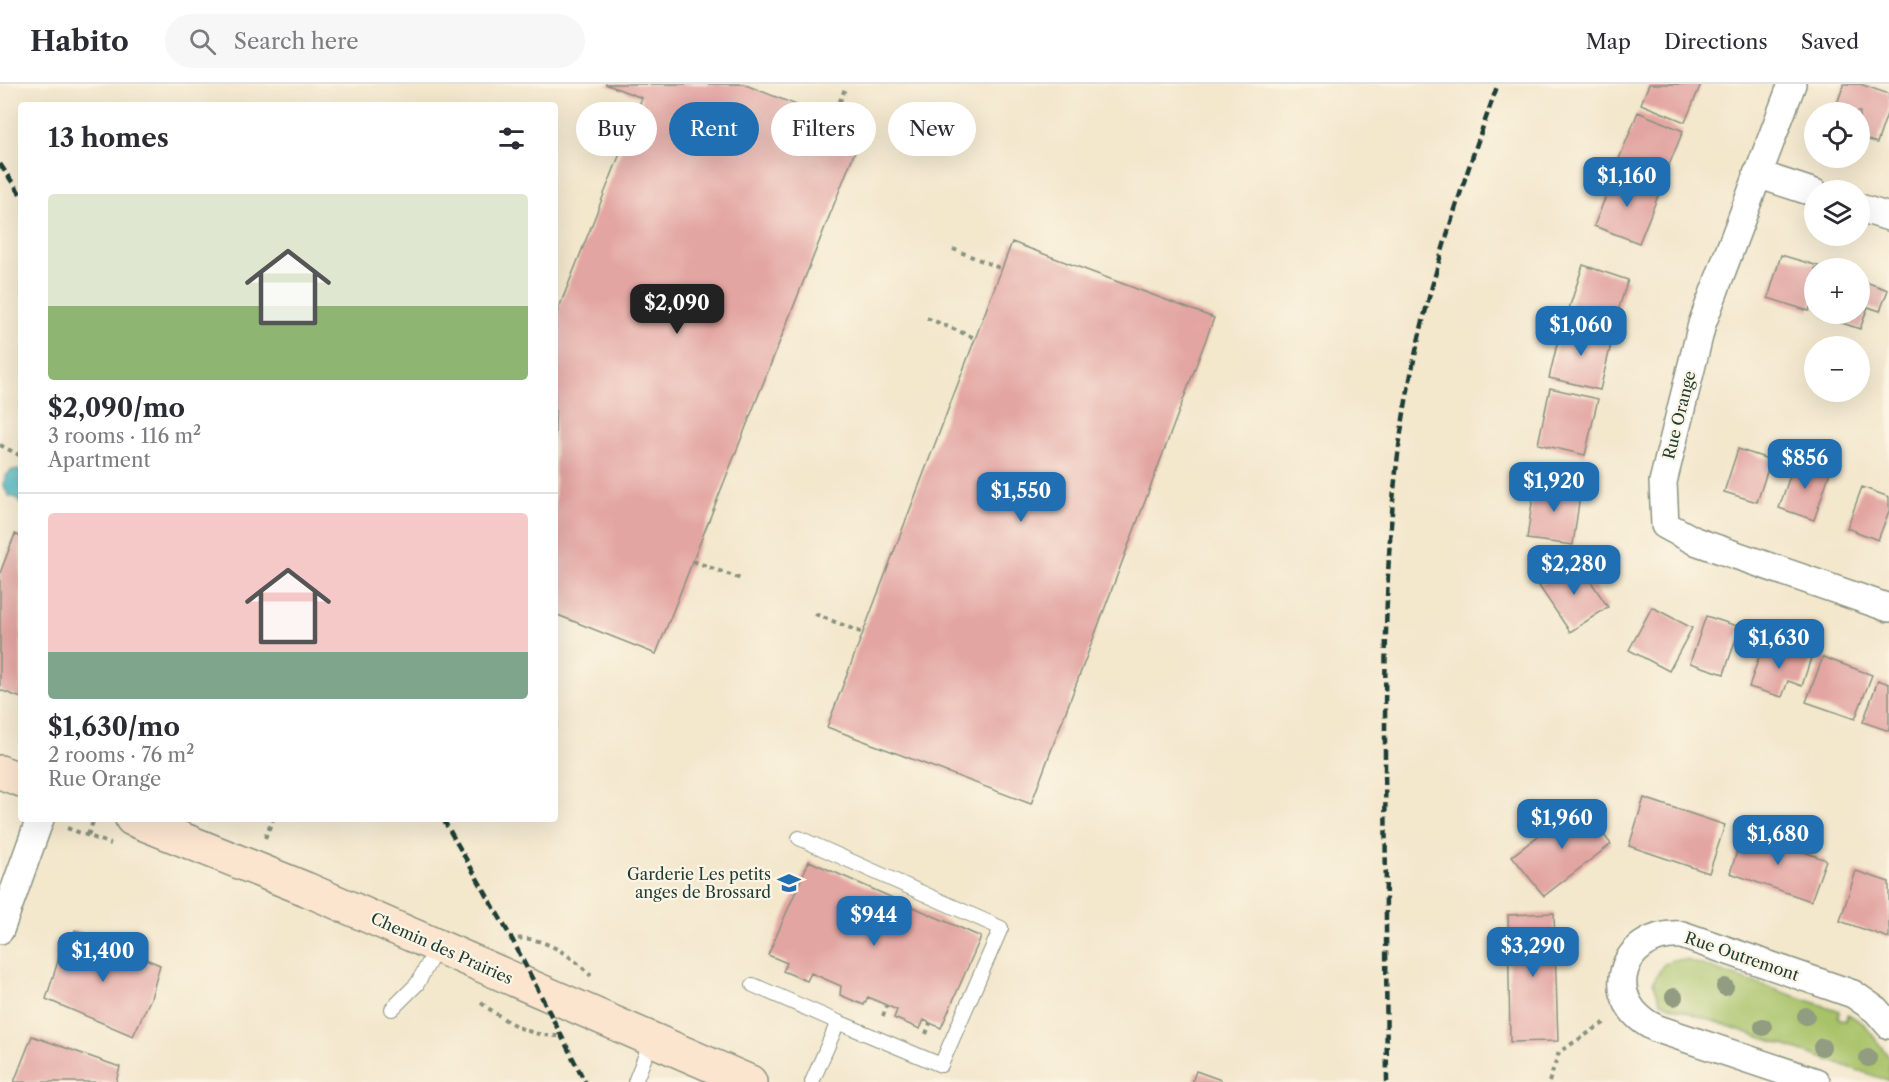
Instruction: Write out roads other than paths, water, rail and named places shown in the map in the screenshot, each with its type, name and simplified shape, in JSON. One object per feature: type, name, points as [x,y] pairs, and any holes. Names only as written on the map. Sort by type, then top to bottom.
[{"type":"street","name":"Rue Orange","points":[[1792,84],[1702,324],[1663,482],[1665,525],[1695,541],[1889,608]]},
{"type":"street","points":[[1757,174],[1804,189]]},
{"type":"street","points":[[1870,211],[1889,217]]},
{"type":"street","points":[[0,772],[18,779]]},
{"type":"street","points":[[0,930],[39,822]]},
{"type":"street","name":"Chemin des Prairies","points":[[140,822],[295,884],[750,1082]]},
{"type":"street","name":"Rue Outremont","points":[[1816,1082],[1658,1029],[1637,1018],[1624,996],[1622,985],[1627,962],[1634,951],[1652,938],[1663,934],[1682,935],[1853,994],[1876,1010],[1889,1024]]},
{"type":"lane","points":[[753,985],[941,1065],[1000,928],[799,838]]},
{"type":"lane","points":[[392,1009],[417,984],[438,946]]},
{"type":"lane","points":[[812,1082],[838,1022]]},
{"type":"lane","points":[[634,1082],[652,1040]]},
{"type":"water","points":[[12,470],[18,470],[18,500],[9,496],[3,485],[6,476]]},
{"type":"railway","points":[[1387,1082],[1385,675],[1390,537],[1399,446],[1423,320],[1458,201],[1498,84]]},
{"type":"railway","points":[[0,164],[18,191]]},
{"type":"railway","points":[[445,822],[512,939],[585,1082]]},
{"type":"place","name":"Garderie Les petits anges de Brossard","points":[[789,883]]}]
